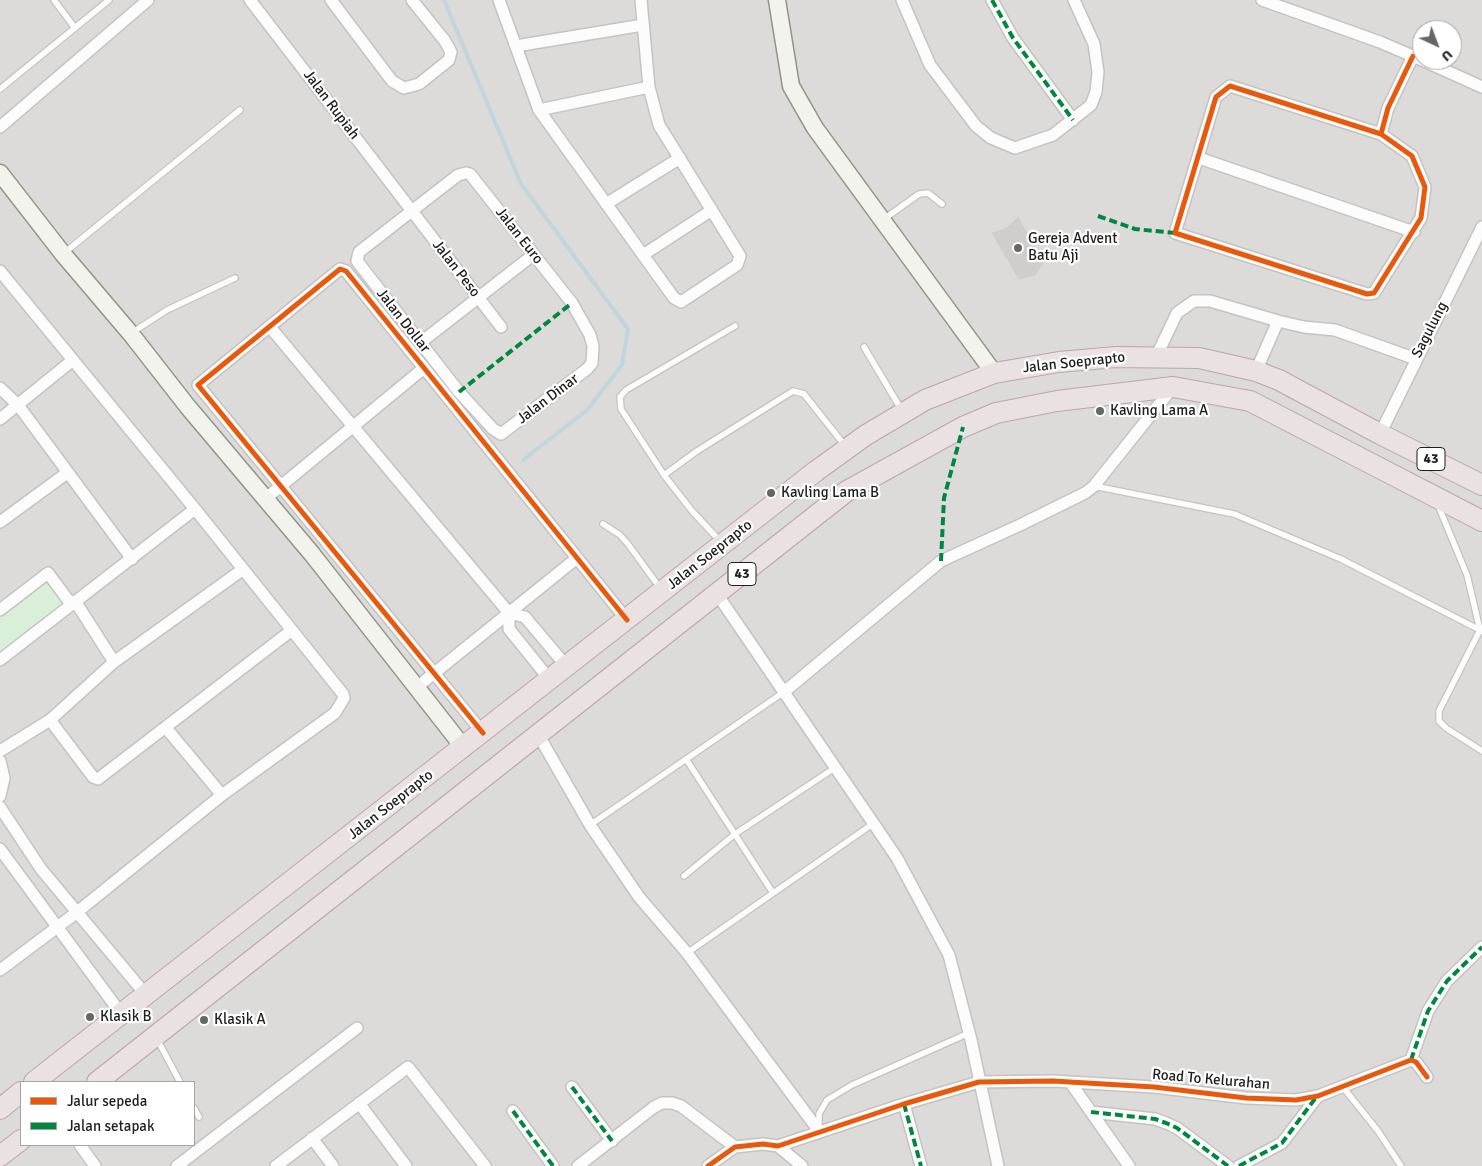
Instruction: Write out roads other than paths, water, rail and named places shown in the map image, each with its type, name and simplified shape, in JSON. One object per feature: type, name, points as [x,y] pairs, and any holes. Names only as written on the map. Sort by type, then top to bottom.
[{"type":"highway","name":"Jalan Soeprapto","points":[[35,1081],[847,448],[925,400],[994,373],[1059,362],[1116,357],[1198,358],[1256,371],[1279,380],[1380,434],[1482,485]]},
{"type":"highway","name":"43","points":[[98,1081],[539,736],[847,490],[963,427],[996,413],[1048,402],[1172,387],[1250,402],[1482,521]]},
{"type":"highway","points":[[0,1109],[20,1093]]},
{"type":"highway","points":[[0,1156],[20,1141]]},
{"type":"street","points":[[0,127],[148,0]]},
{"type":"street","name":"Jalan Rupiah","points":[[250,0],[411,210]]},
{"type":"street","points":[[332,0],[392,81],[404,88],[419,84],[449,60],[451,52],[445,41],[412,0]]},
{"type":"street","points":[[499,0],[539,110],[674,298],[684,301],[736,264],[740,259],[659,125],[649,87],[641,0]]},
{"type":"street","points":[[778,0],[791,86],[815,128],[994,373]]},
{"type":"street","points":[[902,0],[930,64],[976,126],[991,138],[1015,148],[1053,135],[1091,105],[1096,92],[1098,72],[1094,44],[1074,0]]},
{"type":"street","points":[[992,0],[1012,38],[1073,120]]},
{"type":"street","points":[[1262,0],[1295,5],[1412,56]]},
{"type":"street","points":[[516,46],[643,26]]},
{"type":"street","points":[[1381,134],[1388,108],[1412,70]]},
{"type":"street","points":[[1444,70],[1482,87]]},
{"type":"street","points":[[1230,86],[1381,134],[1412,156],[1425,187],[1421,218],[1381,285],[1374,292],[1367,294],[1175,233],[1216,97],[1230,86]]},
{"type":"street","points":[[539,110],[649,87]]},
{"type":"street","points":[[606,204],[680,158]]},
{"type":"street","points":[[1199,158],[1414,232]]},
{"type":"street","points":[[0,173],[63,254],[131,334],[188,407],[312,554],[464,748]]},
{"type":"street","name":"Jalan Euro","points":[[411,210],[458,175],[470,174],[572,304],[590,335],[594,355],[592,363]]},
{"type":"street","name":"Jalan Peso","points":[[411,210],[501,327]]},
{"type":"street","name":"Jalan Dollar","points":[[411,210],[359,252],[357,261],[420,343],[487,423],[502,434]]},
{"type":"street","points":[[643,255],[712,210]]},
{"type":"street","name":"Sagulung","points":[[1380,434],[1482,228]]},
{"type":"street","points":[[420,343],[533,255]]},
{"type":"street","points":[[483,733],[198,385],[340,269],[346,271],[627,620]]},
{"type":"street","points":[[0,271],[195,509],[343,694],[342,704],[335,713],[222,795],[76,913],[0,970]]},
{"type":"street","points":[[1156,357],[1169,327],[1178,313],[1194,301],[1210,300],[1278,321],[1304,327],[1335,330],[1416,359]]},
{"type":"street","points":[[1256,371],[1278,321]]},
{"type":"street","points":[[270,327],[509,613],[525,617],[567,667]]},
{"type":"street","points":[[0,419],[73,360]]},
{"type":"street","name":"Jalan Dinar","points":[[502,434],[583,373],[592,363]]},
{"type":"street","points":[[265,499],[424,368]]},
{"type":"street","points":[[784,692],[941,561],[1020,525],[1086,492],[1094,486],[1172,387]]},
{"type":"street","points":[[0,388],[18,405],[132,559]]},
{"type":"street","points":[[0,522],[67,473]]},
{"type":"street","points":[[0,660],[195,509]]},
{"type":"street","points":[[417,687],[577,558]]},
{"type":"street","points":[[0,751],[50,720],[114,662],[242,570]]},
{"type":"street","points":[[0,610],[48,573],[73,602],[114,662]]},
{"type":"street","points":[[717,594],[898,858],[949,955],[969,1033],[998,1166]]},
{"type":"street","points":[[509,613],[509,629],[550,680]]},
{"type":"street","points":[[50,720],[96,779],[166,728],[292,630]]},
{"type":"street","points":[[166,728],[222,795]]},
{"type":"street","points":[[539,736],[590,825],[639,896],[687,953],[819,1131]]},
{"type":"street","points":[[0,761],[4,778],[0,796]]},
{"type":"street","points":[[0,807],[41,869],[146,995]]},
{"type":"street","points":[[0,849],[122,1015]]},
{"type":"street","points":[[1426,1077],[1416,1062],[1411,1060],[1428,1011],[1447,981],[1482,947]]},
{"type":"street","points":[[177,1166],[357,1028]]},
{"type":"street","name":"Road To Kelurahan","points":[[778,1146],[819,1131],[979,1082],[1070,1082],[1154,1087],[1246,1098],[1296,1100],[1318,1096],[1411,1060]]},
{"type":"street","points":[[276,1166],[409,1067],[485,1166]]},
{"type":"street","points":[[1070,1082],[1129,1166]]},
{"type":"street","points":[[572,1087],[612,1141]]},
{"type":"street","points":[[1242,1166],[1282,1143],[1318,1096]]},
{"type":"street","points":[[359,1103],[406,1166]]},
{"type":"street","points":[[578,1166],[654,1106],[672,1103],[681,1106],[735,1146]]},
{"type":"street","points":[[904,1104],[921,1166]]},
{"type":"street","points":[[513,1111],[553,1166]]},
{"type":"street","points":[[1091,1112],[1155,1119],[1166,1123],[1177,1128],[1228,1166]]},
{"type":"street","points":[[312,1138],[332,1166]]},
{"type":"street","points":[[708,1166],[735,1146],[763,1144],[778,1146],[802,1166]]},
{"type":"street","points":[[81,1146],[95,1166]]},
{"type":"lane","points":[[54,0],[75,28]]},
{"type":"lane","points":[[0,89],[110,0]]},
{"type":"lane","points":[[63,254],[240,110]]},
{"type":"lane","points":[[882,220],[919,194],[928,193],[942,204]]},
{"type":"lane","points":[[131,334],[167,310],[235,278]]},
{"type":"lane","points":[[723,544],[692,511],[664,475],[621,409],[620,397],[626,390],[735,326]]},
{"type":"lane","points":[[864,347],[904,413]]},
{"type":"lane","points":[[664,475],[697,450],[790,392],[797,391],[804,394],[847,448]]},
{"type":"lane","points":[[1094,486],[1234,514],[1341,559],[1481,630]]},
{"type":"lane","points":[[1434,496],[1466,575],[1481,630],[1439,711],[1439,721],[1446,728],[1482,751]]},
{"type":"lane","points":[[603,524],[620,535],[628,544],[663,592]]},
{"type":"lane","points":[[590,825],[784,692]]},
{"type":"lane","points":[[686,759],[773,893]]},
{"type":"lane","points":[[684,876],[735,834],[836,767]]},
{"type":"lane","points":[[687,953],[874,823]]},
{"type":"lane","points":[[819,1131],[819,1114],[827,1100],[852,1085],[969,1033]]},
{"type":"lane","points":[[156,1037],[179,1081]]},
{"type":"lane","points":[[1342,1086],[1378,1131],[1402,1166]]},
{"type":"lane","points":[[195,1110],[198,1117]]},
{"type":"waterway","points":[[444,0],[521,184],[628,329],[622,365],[587,410],[523,460]]},
{"type":"place","name":"Gereja Advent Batu Aji","points":[[1018,248]]},
{"type":"place","name":"Kavling Lama A","points":[[1100,411]]},
{"type":"place","name":"Kavling Lama B","points":[[771,493]]},
{"type":"place","name":"Klasik B","points":[[90,1017]]},
{"type":"place","name":"Klasik A","points":[[204,1020]]}]
